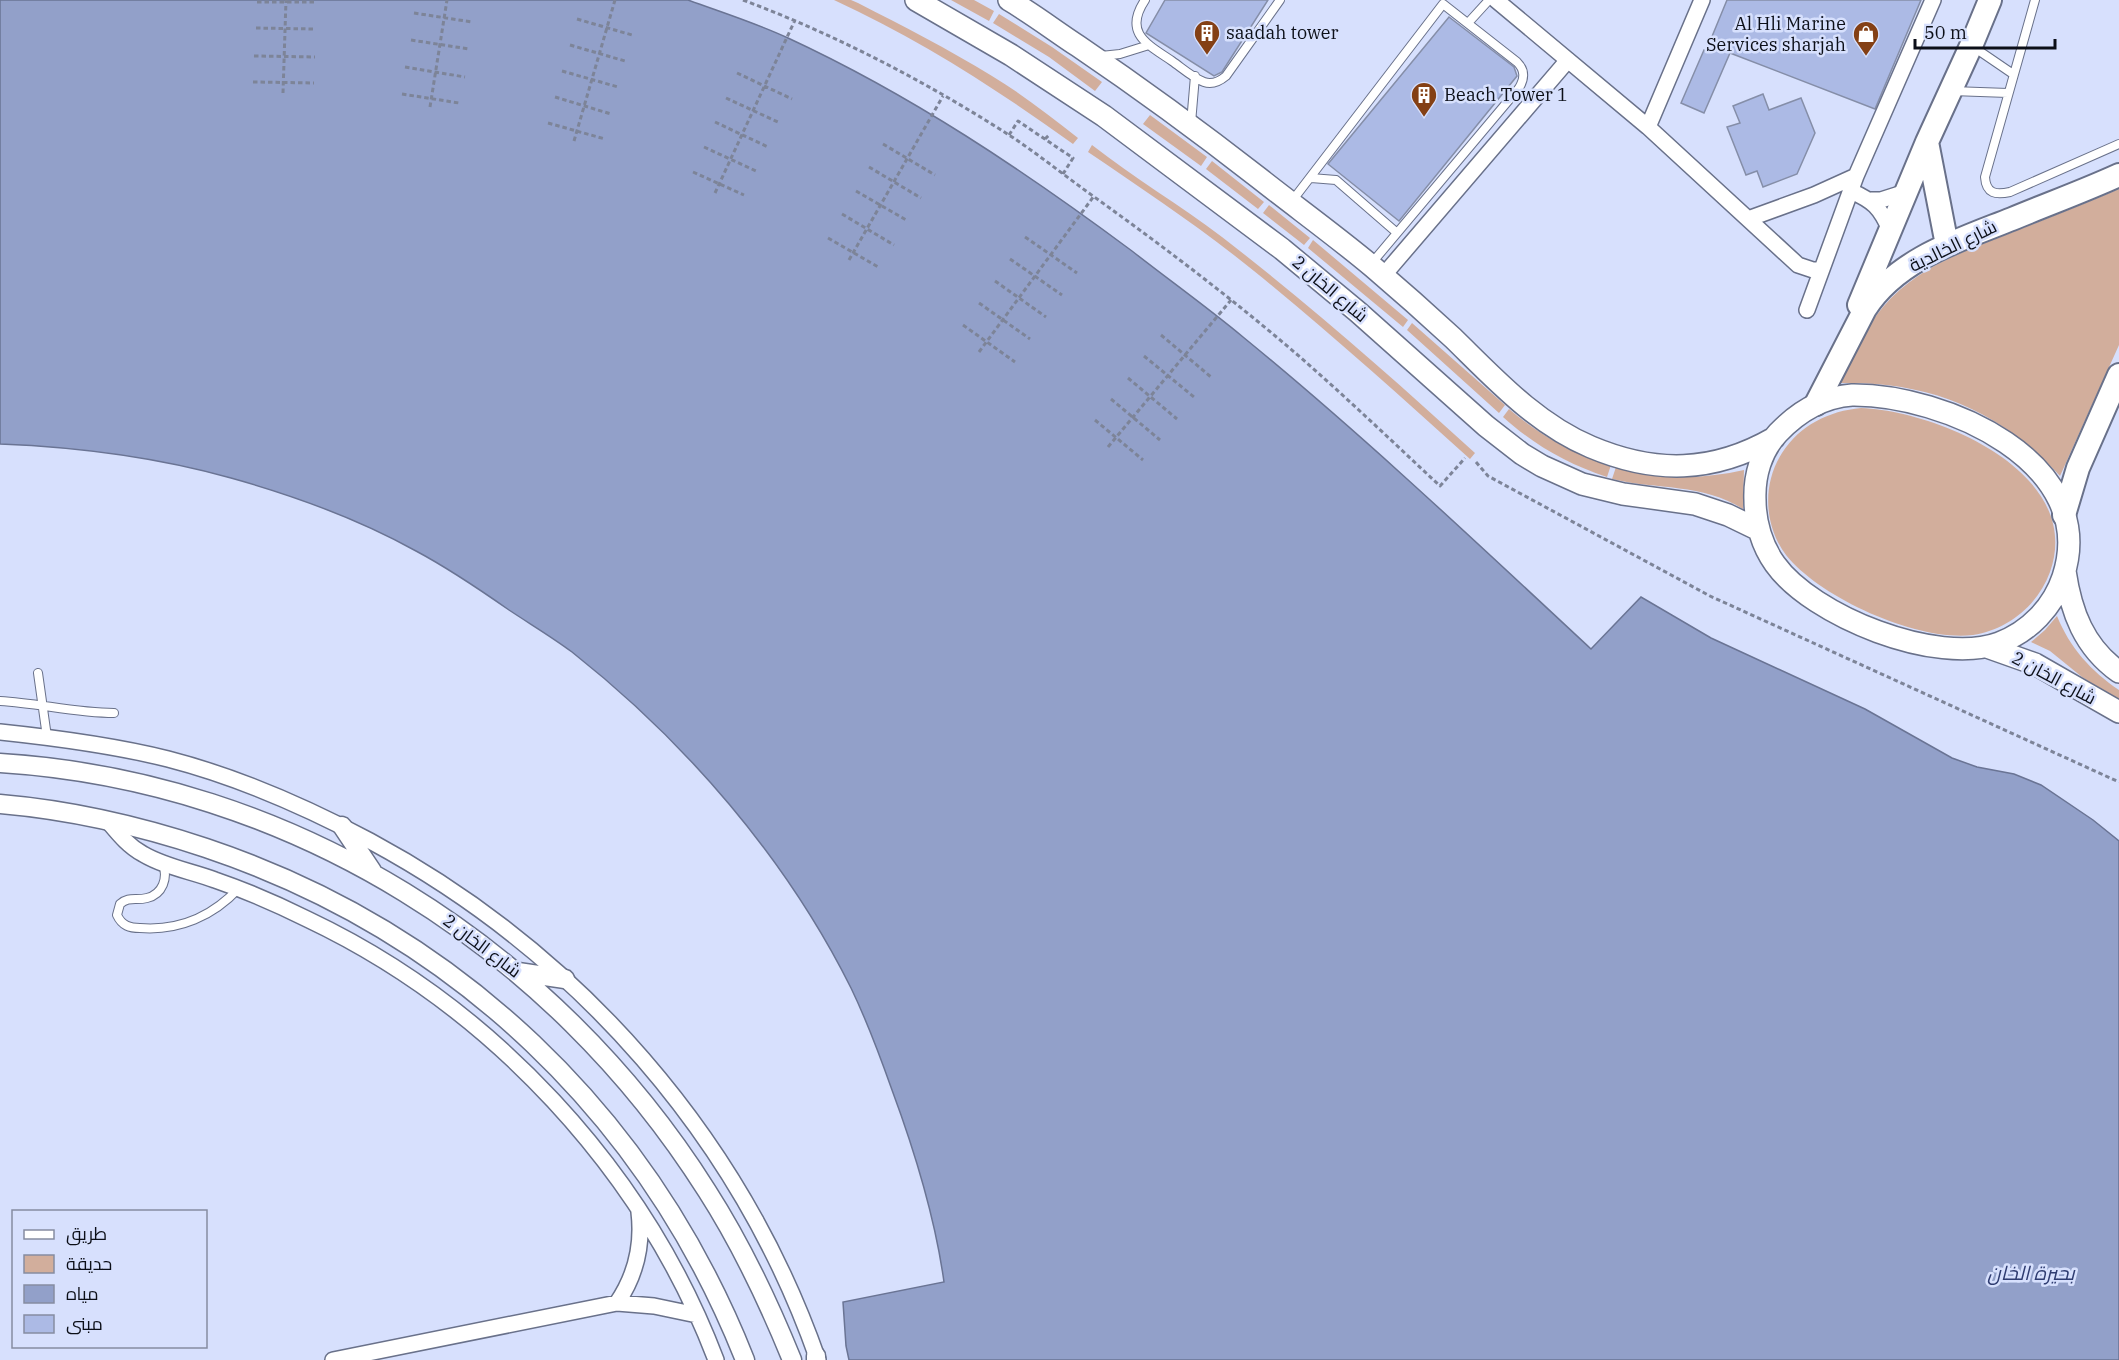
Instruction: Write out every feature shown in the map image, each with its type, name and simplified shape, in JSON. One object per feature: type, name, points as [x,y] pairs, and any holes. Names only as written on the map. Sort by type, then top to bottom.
[{"type":"main road","name":"شارع الخان 2","points":[[916,0],[1011,55],[1104,116],[1282,249],[1358,312],[1486,426],[1522,454],[1582,484],[1623,494],[1695,504],[1728,515],[1759,530]]},
{"type":"main road","points":[[1850,338],[1861,299],[1990,0]]},
{"type":"main road","points":[[1013,1],[1191,125],[1376,271],[1534,413],[1573,439],[1590,447],[1641,463],[1660,466],[1695,466],[1735,457],[1774,438]]},
{"type":"main road","points":[[1927,142],[1947,245]]},
{"type":"main road","name":"شارع الخالدية","points":[[1816,404],[1864,309],[1881,289],[1914,263],[1947,245],[2119,175]]},
{"type":"main road","points":[[2064,514],[2084,453],[2119,375]]},
{"type":"main road","points":[[1870,395],[1912,402],[1960,417],[2004,442],[2038,469],[2054,489],[2064,514],[2068,549],[2065,571],[2056,595],[2032,624],[2011,638],[1987,647],[1966,649],[1930,646],[1889,636],[1844,616],[1787,578],[1768,553],[1759,530],[1755,506],[1755,482],[1761,461],[1774,438],[1799,414],[1816,404],[1840,396],[1870,395]]},
{"type":"main road","name":"شارع الخان 2","points":[[2065,571],[2070,602],[2083,634],[2098,654],[2119,672]]},
{"type":"main road","name":"شارع الخان 2","points":[[1987,647],[2035,664],[2119,712]]},
{"type":"street","points":[[1496,0],[1648,127],[1798,265],[1821,270]]},
{"type":"street","points":[[1648,127],[1702,0]]},
{"type":"street","points":[[1807,310],[1854,183],[1933,0]]},
{"type":"street","points":[[1376,271],[1568,60]]},
{"type":"street","points":[[1749,219],[1854,183]]},
{"type":"street","points":[[1854,183],[1883,215],[1890,230]]},
{"type":"street","points":[[1871,200],[1881,200],[1906,192]]},
{"type":"street","points":[[0,732],[124,749],[169,759],[268,793],[342,826],[398,856],[467,900],[514,935],[566,979],[612,1024],[642,1056],[696,1124],[721,1160],[765,1236],[784,1275],[817,1359]]},
{"type":"street","name":"شارع الخان 2","points":[[0,762],[104,776],[197,798],[287,831],[373,873],[448,919],[518,972],[586,1036],[651,1110],[708,1191],[754,1273],[792,1360]]},
{"type":"street","points":[[0,804],[58,810],[107,820],[144,829],[232,857],[317,893],[399,938],[438,964],[502,1015],[545,1055],[603,1119],[647,1178],[697,1258],[745,1360]]},
{"type":"street","points":[[107,820],[132,847],[163,864],[239,888],[347,939],[415,981],[478,1030],[564,1113],[591,1144],[638,1209],[675,1270],[716,1360]]},
{"type":"street","points":[[342,826],[373,873]]},
{"type":"street","points":[[518,972],[566,979]]},
{"type":"street","points":[[617,1303],[638,1259],[640,1234],[638,1209]]},
{"type":"street","points":[[333,1360],[617,1303],[654,1306],[697,1315]]},
{"type":"lane","points":[[1145,0],[1136,16],[1137,32],[1149,45],[1204,82],[1212,83],[1226,76],[1280,0]]},
{"type":"lane","points":[[1468,24],[1489,0]]},
{"type":"lane","points":[[2035,0],[1984,177],[1988,189],[1999,195],[2010,192],[2119,144]]},
{"type":"lane","points":[[1290,203],[1444,2],[1517,62],[1522,68],[1523,81],[1396,232],[1376,271]]},
{"type":"lane","points":[[1092,56],[1120,54],[1149,45]]},
{"type":"lane","points":[[1971,46],[2013,74]]},
{"type":"lane","points":[[1191,125],[1195,76]]},
{"type":"lane","points":[[1950,91],[2008,93]]},
{"type":"lane","points":[[1311,178],[1336,180],[1396,232]]},
{"type":"lane","points":[[38,673],[47,737]]},
{"type":"lane","points":[[0,701],[43,705],[78,712],[114,713]]},
{"type":"lane","points":[[163,864],[165,877],[160,890],[149,898],[129,898],[120,904],[117,915],[123,925],[149,929],[174,927],[210,913],[239,888]]},
{"type":"path","points":[[430,108],[447,0]]},
{"type":"path","points":[[574,141],[615,0]]},
{"type":"path","points":[[743,0],[795,19],[848,44],[1009,135],[1163,246],[1231,300],[1300,357],[1440,486],[1465,458]]},
{"type":"path","points":[[283,93],[286,1]]},
{"type":"path","points":[[257,2],[315,2]]},
{"type":"path","points":[[414,13],[472,22]]},
{"type":"path","points":[[577,19],[632,35]]},
{"type":"path","points":[[715,193],[795,19]]},
{"type":"path","points":[[256,28],[315,29]]},
{"type":"path","points":[[411,40],[469,49]]},
{"type":"path","points":[[570,45],[626,60]]},
{"type":"path","points":[[254,56],[315,57]]},
{"type":"path","points":[[405,67],[465,77]]},
{"type":"path","points":[[562,71],[618,87]]},
{"type":"path","points":[[737,73],[792,99]]},
{"type":"path","points":[[253,82],[315,83]]},
{"type":"path","points":[[402,94],[459,103]]},
{"type":"path","points":[[849,260],[943,96]]},
{"type":"path","points":[[555,97],[611,114]]},
{"type":"path","points":[[726,98],[780,123]]},
{"type":"path","points":[[1009,135],[1018,121],[1073,158],[1063,174]]},
{"type":"path","points":[[715,122],[768,147]]},
{"type":"path","points":[[548,123],[604,139]]},
{"type":"path","points":[[1045,139],[1050,134]]},
{"type":"path","points":[[883,144],[935,175]]},
{"type":"path","points":[[704,147],[756,171]]},
{"type":"path","points":[[869,167],[921,198]]},
{"type":"path","points":[[693,172],[744,195]]},
{"type":"path","points":[[856,191],[908,221]]},
{"type":"path","points":[[979,352],[1094,196]]},
{"type":"path","points":[[842,214],[894,245]]},
{"type":"path","points":[[1025,237],[1077,273]]},
{"type":"path","points":[[828,238],[880,268]]},
{"type":"path","points":[[1010,259],[1062,295]]},
{"type":"path","points":[[995,281],[1046,317]]},
{"type":"path","points":[[1108,447],[1231,300]]},
{"type":"path","points":[[979,303],[1030,339]]},
{"type":"path","points":[[963,325],[1015,362]]},
{"type":"path","points":[[1161,335],[1211,377]]},
{"type":"path","points":[[1144,356],[1194,397]]},
{"type":"path","points":[[1128,378],[1178,418]]},
{"type":"path","points":[[1111,399],[1160,440]]},
{"type":"path","points":[[1095,420],[1143,460]]},
{"type":"path","points":[[1476,462],[1488,476],[1710,596],[2119,782]]},
{"type":"green space","points":[[834,0],[851,0],[858,3],[959,56],[1014,90],[1078,138],[1073,144],[957,66],[897,31]]},
{"type":"green space","points":[[951,0],[974,0],[994,11],[989,21]]},
{"type":"green space","points":[[999,14],[1102,82],[1095,91],[1049,57],[993,23]]},
{"type":"green space","points":[[1150,115],[1207,157],[1201,166],[1143,124]]},
{"type":"green space","points":[[1092,145],[1206,225],[1255,263],[1351,342],[1475,453],[1470,459],[1336,340],[1234,255],[1088,152]]},
{"type":"green space","points":[[1212,161],[1264,202],[1258,209],[1206,169]]},
{"type":"green space","points":[[2119,189],[2119,345],[2060,476],[2013,433],[1961,404],[1904,387],[1840,383],[1870,324],[1896,293],[1910,282],[1957,255]]},
{"type":"green space","points":[[1269,205],[1310,238],[1304,245],[1263,213]]},
{"type":"green space","points":[[1313,240],[1408,320],[1403,327],[1308,248]]},
{"type":"green space","points":[[1412,323],[1505,405],[1499,413],[1407,330]]},
{"type":"green space","points":[[1861,408],[1893,412],[1928,421],[1964,435],[1998,454],[2026,477],[2046,505],[2055,537],[2050,572],[2045,584],[2030,605],[2010,622],[1973,635],[1925,632],[1872,614],[1846,601],[1822,587],[1786,555],[1773,531],[1768,505],[1771,478],[1782,453],[1797,435],[1816,421],[1838,412]]},
{"type":"green space","points":[[1509,409],[1557,443],[1611,465],[1607,477],[1565,460],[1527,436],[1503,417]]},
{"type":"green space","points":[[1616,467],[1648,474],[1680,477],[1744,470],[1743,509],[1712,495],[1696,491],[1612,479]]},
{"type":"green space","points":[[2057,616],[2062,628],[2082,658],[2119,690],[2119,700],[2082,677],[2050,651],[2031,642]]},
{"type":"water","name":"بحيرة الخان","points":[[0,0],[688,0],[751,23],[834,60],[922,109],[1008,163],[1132,251],[1288,374],[1420,490],[1591,649],[1641,597],[1711,638],[1865,709],[1952,758],[1977,767],[2014,774],[2041,785],[2093,820],[2119,841],[2119,1360],[849,1360],[843,1302],[944,1282],[930,1209],[900,1113],[873,1039],[851,988],[796,893],[730,805],[693,764],[655,724],[572,652],[452,572],[372,529],[302,500],[174,464],[116,454],[0,444]]},
{"type":"building","name":"saadah tower","points":[[1165,0],[1268,0],[1222,72],[1214,76],[1146,33]]},
{"type":"building","points":[[1727,0],[1921,0],[1875,109],[1730,53],[1704,113],[1681,103]]},
{"type":"building","name":"Beach Tower 1","points":[[1449,17],[1514,67],[1517,76],[1399,221],[1328,164]]},
{"type":"building","points":[[1763,94],[1769,110],[1801,98],[1815,133],[1797,174],[1763,187],[1757,171],[1746,175],[1727,127],[1740,123],[1733,106]]},
{"type":"place","name":"saadah tower","points":[[1207,56]]},
{"type":"place","name":"Al Hli Marine Services sharjah","points":[[1866,57]]},
{"type":"place","name":"Beach Tower 1","points":[[1424,118]]}]
